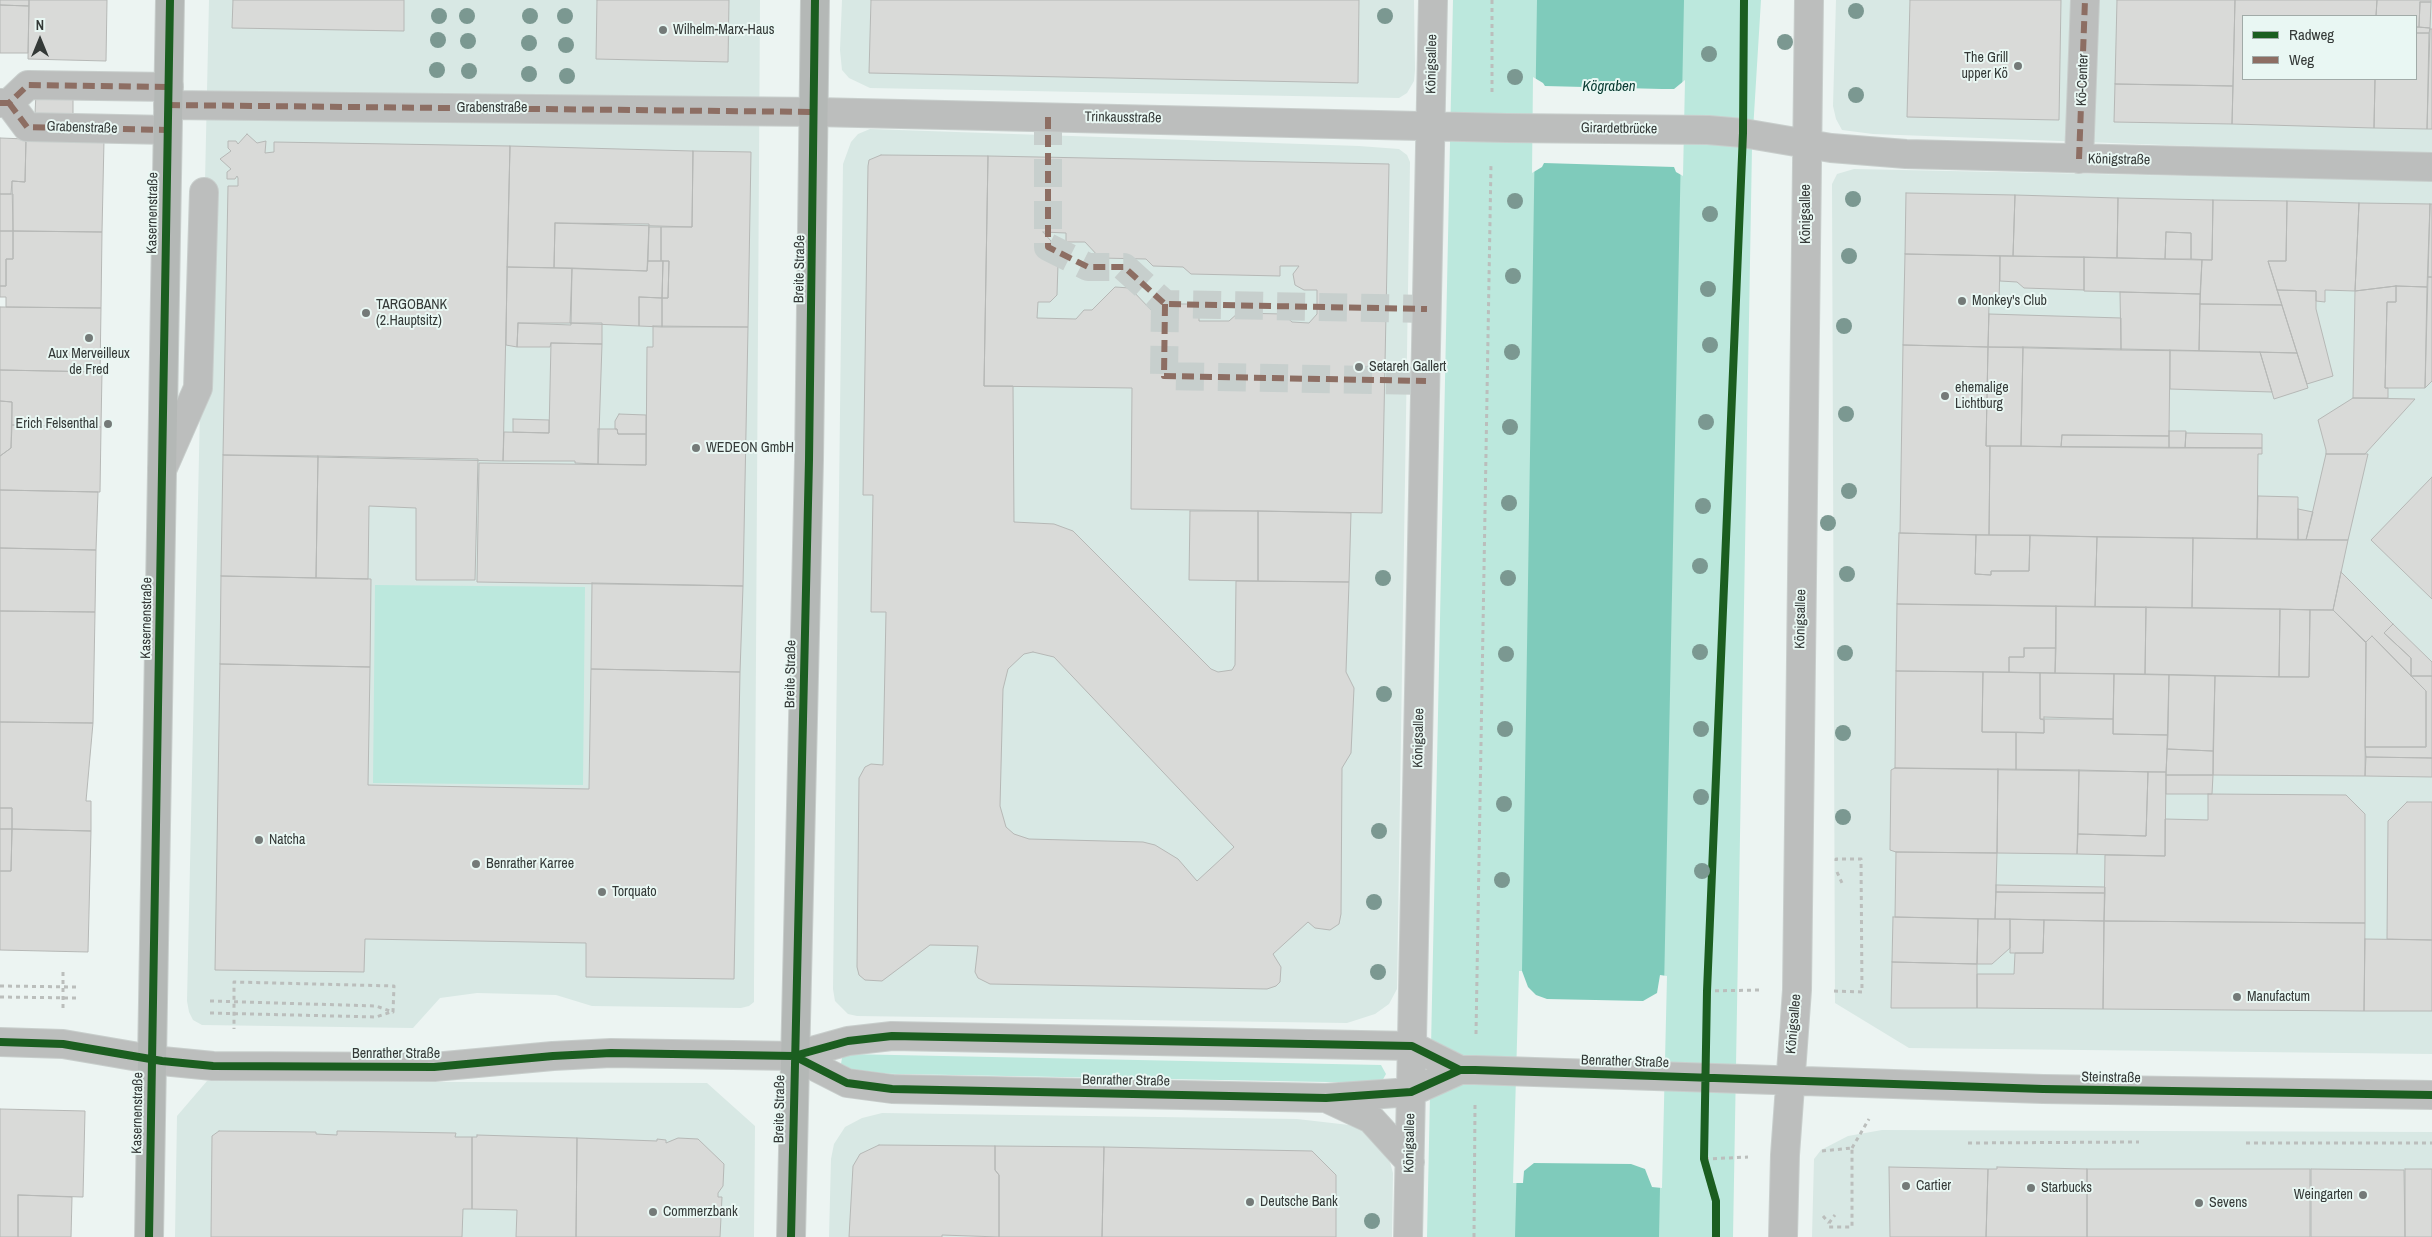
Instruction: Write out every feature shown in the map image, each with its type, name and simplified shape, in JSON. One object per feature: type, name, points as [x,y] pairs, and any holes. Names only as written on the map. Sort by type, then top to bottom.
[{"type":"main road","name":"Kasernenstraße","points":[[148,1237],[151,1058],[155,967],[170,0]]},
{"type":"main road","name":"Breite Straße","points":[[791,1237],[815,112],[815,0]]},
{"type":"street","name":"Königsallee","points":[[1408,1237],[1434,0]]},
{"type":"street","name":"Königsallee","points":[[1783,1237],[1785,1154],[1798,990],[1809,0]]},
{"type":"street","name":"Kö-Center","points":[[2079,159],[2085,0]]},
{"type":"street","name":"Grabenstraße","points":[[168,107],[28,85],[4,103],[27,126],[168,107],[815,112]]},
{"type":"street","name":"Trinkausstraße","points":[[815,112],[1431,126]]},
{"type":"street","name":"Girardetbrücke","points":[[1431,126],[1708,130],[1743,133],[1806,143]]},
{"type":"street","name":"Königstraße","points":[[1806,143],[1831,148],[1879,153],[2432,167]]},
{"type":"street","points":[[162,470],[198,388],[204,192]]},
{"type":"street","name":"Benrather Straße","points":[[0,1042],[63,1044],[177,1063],[234,1066],[434,1067],[553,1056],[611,1053],[794,1056],[848,1041],[892,1036],[1412,1046],[1475,1071]]},
{"type":"street","name":"Benrather Straße","points":[[794,1056],[847,1083],[892,1089],[1326,1098],[1411,1092],[1475,1071],[1790,1080]]},
{"type":"street","name":"Steinstraße","points":[[1790,1080],[2052,1089],[2432,1095]]},
{"type":"street","points":[[1326,1098],[1371,1119],[1410,1162]]},
{"type":"path","points":[[1474,1237],[1475,1071],[1499,128],[1492,0]]},
{"type":"path","points":[[1716,1237],[1716,1201],[1704,1160],[1698,1076],[1708,991],[1743,133],[1744,0]]},
{"type":"path","points":[[1836,872],[1842,883]]},
{"type":"path","points":[[234,1066],[234,982],[394,986],[393,1012]]},
{"type":"path","points":[[0,986],[77,987]]},
{"type":"path","points":[[0,997],[77,998]]},
{"type":"path","points":[[210,1001],[376,1006],[393,1012]]},
{"type":"path","points":[[210,1013],[376,1017],[393,1012]]},
{"type":"path","points":[[1968,1143],[2139,1142]]},
{"type":"path","points":[[2246,1142],[2432,1143]]},
{"type":"path","points":[[1704,1160],[1852,1148],[1852,1227],[1829,1227],[1829,1223],[1823,1216]]},
{"type":"path","points":[[1829,1223],[1835,1215]]},
{"type":"shaded area","points":[[209,0],[760,0],[754,1002],[749,1006],[741,1008],[592,1006],[556,995],[477,993],[440,998],[413,1028],[202,1025],[193,1020],[187,1001]]},
{"type":"shaded area","points":[[842,0],[1414,0],[1414,81],[1407,93],[1399,98],[870,88],[849,78],[842,70],[840,50]]},
{"type":"shaded area","points":[[1453,0],[1761,0],[1752,147],[1733,1237],[1427,1237]]},
{"type":"shaded area","points":[[1836,0],[2432,0],[2432,155],[1873,134],[1842,130],[1836,119],[1833,106]]},
{"type":"shaded area","points":[[870,129],[1359,146],[1399,149],[1407,155],[1410,162],[1397,989],[1389,1004],[1375,1014],[1347,1023],[857,1016],[848,1014],[835,1001],[833,989],[843,164],[851,142],[858,134]]},
{"type":"shaded area","points":[[1854,169],[2432,181],[2432,1054],[1909,1048],[1835,1003],[1832,184],[1837,174]]},
{"type":"shaded area","points":[[375,585],[585,587],[583,785],[373,783]]},
{"type":"shaded area","points":[[846,1054],[1381,1065],[1386,1074],[1381,1083],[846,1073],[841,1070],[841,1064],[842,1058]]},
{"type":"shaded area","points":[[207,1081],[707,1083],[755,1126],[754,1237],[175,1237],[177,1116]]},
{"type":"shaded area","points":[[882,1113],[1297,1119],[1358,1126],[1385,1150],[1390,1162],[1393,1173],[1392,1237],[829,1237],[831,1159],[834,1144],[845,1127],[862,1118]]},
{"type":"shaded area","points":[[1882,1130],[2432,1132],[2432,1237],[1812,1237],[1814,1159],[1821,1150],[1848,1136]]},
{"type":"water","name":"Kögraben","points":[[1537,0],[1684,0],[1659,1237],[1515,1237],[1522,971]]},
{"type":"pier","points":[[1533,77],[1545,86],[1662,89],[1674,89],[1685,80],[1683,176],[1676,172],[1674,167],[1544,163],[1542,167],[1532,173]]},
{"type":"pier","points":[[1519,971],[1522,971],[1528,987],[1536,995],[1547,999],[1643,1001],[1657,993],[1660,975],[1667,976],[1662,1188],[1652,1187],[1645,1169],[1631,1164],[1534,1163],[1524,1171],[1523,1183],[1513,1183]]},
{"type":"building","points":[[0,0],[29,0],[29,6],[0,5]]},
{"type":"building","points":[[29,0],[107,0],[106,61],[28,59]]},
{"type":"building","points":[[233,0],[404,0],[404,31],[232,28]]},
{"type":"building","name":"Wilhelm-Marx-Haus","points":[[597,0],[729,0],[728,62],[596,59]]},
{"type":"building","points":[[871,0],[1359,0],[1358,83],[869,73]]},
{"type":"building","points":[[1910,0],[2061,0],[2059,120],[1907,117]]},
{"type":"building","points":[[2117,0],[2235,0],[2233,86],[2115,84]]},
{"type":"building","points":[[2235,0],[2377,0],[2376,15],[2242,15],[2242,80],[2375,80],[2374,128],[2232,124]]},
{"type":"building","points":[[2377,0],[2431,0],[2431,2],[2420,2],[2419,27],[2417,27],[2417,15],[2376,15]]},
{"type":"building","points":[[2420,2],[2431,2],[2430,28],[2419,27]]},
{"type":"building","points":[[0,5],[29,6],[28,53],[0,53]]},
{"type":"building","points":[[2417,27],[2430,28],[2429,33],[2417,33]]},
{"type":"building","points":[[2430,29],[2432,29],[2432,129],[2427,129]]},
{"type":"building","points":[[2417,33],[2429,33],[2427,129],[2374,128],[2375,80],[2417,80]]},
{"type":"building","points":[[2115,84],[2233,86],[2232,124],[2114,122]]},
{"type":"building","points":[[36,93],[73,95],[73,115],[35,114]]},
{"type":"building","name":"TARGOBANK (2.Hauptsitz)","points":[[247,134],[257,143],[266,141],[265,153],[274,152],[274,142],[510,146],[503,461],[223,455],[228,186],[238,186],[238,178],[237,176],[235,179],[227,179],[227,172],[231,169],[220,159],[231,151],[228,148],[228,141],[236,141],[238,144]]},
{"type":"building","points":[[0,138],[26,139],[25,182],[12,181],[11,194],[0,194]]},
{"type":"building","points":[[26,139],[104,140],[102,232],[13,231],[12,181],[25,182]]},
{"type":"building","points":[[510,146],[693,151],[692,227],[555,223],[554,268],[507,267]]},
{"type":"building","points":[[693,151],[751,152],[748,327],[662,327],[662,298],[668,298],[669,261],[661,261],[661,227],[692,227]]},
{"type":"building","points":[[881,155],[988,156],[984,386],[1013,386],[1014,522],[1054,524],[1073,531],[1211,669],[1218,672],[1232,670],[1235,665],[1236,581],[1349,582],[1346,672],[1354,688],[1351,753],[1342,768],[1341,914],[1339,924],[1330,930],[1315,928],[1308,922],[1273,954],[1281,967],[1280,982],[1276,986],[1267,989],[990,984],[978,978],[975,972],[978,946],[930,945],[882,981],[865,980],[859,975],[857,967],[859,778],[865,767],[871,764],[883,765],[886,612],[871,612],[873,495],[863,495],[869,160]],"holes":[[[1033,652],[1054,657],[1234,847],[1197,881],[1178,859],[1155,845],[1143,842],[1029,839],[1014,834],[1006,827],[1000,806],[1003,689],[1008,669],[1024,654]]]},
{"type":"building","points":[[988,156],[1389,164],[1382,513],[1131,509],[1132,388],[984,386]],"holes":[[[1043,232],[1066,233],[1066,242],[1085,242],[1100,258],[1146,259],[1153,266],[1183,267],[1191,274],[1280,276],[1280,266],[1299,266],[1293,274],[1295,285],[1304,290],[1317,290],[1317,314],[1309,323],[1292,322],[1283,314],[1238,313],[1229,321],[1199,321],[1199,312],[1192,304],[1175,304],[1169,311],[1152,311],[1130,288],[1115,287],[1092,310],[1084,310],[1076,319],[1037,318],[1038,302],[1050,302],[1057,295],[1058,264],[1051,256],[1051,241]]]},
{"type":"building","points":[[1906,193],[2015,195],[2013,256],[1905,254]]},
{"type":"building","points":[[0,194],[13,194],[13,231],[0,231]]},
{"type":"building","points":[[2015,195],[2118,198],[2117,258],[2013,256]]},
{"type":"building","points":[[2118,198],[2213,200],[2212,260],[2191,259],[2191,233],[2166,232],[2165,259],[2117,258]]},
{"type":"building","points":[[2213,200],[2287,201],[2286,261],[2268,261],[2282,305],[2200,304],[2202,260],[2212,260]]},
{"type":"building","points":[[2287,201],[2359,203],[2355,291],[2325,290],[2325,302],[2316,301],[2316,291],[2277,290],[2268,261],[2286,261]]},
{"type":"building","points":[[2359,203],[2430,204],[2427,287],[2396,286],[2355,291]]},
{"type":"building","points":[[2430,204],[2432,204],[2432,277],[2428,277]]},
{"type":"building","points":[[555,223],[649,224],[647,271],[554,268]]},
{"type":"building","points":[[649,227],[661,227],[661,261],[648,261]]},
{"type":"building","points":[[0,231],[13,231],[13,259],[6,259],[6,286],[0,286]]},
{"type":"building","points":[[13,231],[102,232],[101,308],[6,307],[6,297],[0,297],[0,286],[6,286],[6,259],[13,259]]},
{"type":"building","points":[[2166,232],[2191,233],[2191,259],[2165,259]]},
{"type":"building","points":[[1905,254],[2000,256],[1999,305],[1989,305],[1988,347],[1903,345]]},
{"type":"building","points":[[2000,256],[2084,257],[2084,290],[2024,288],[2017,282],[2000,281]]},
{"type":"building","points":[[2084,257],[2202,260],[2200,294],[2084,291]]},
{"type":"building","points":[[648,261],[663,261],[662,298],[639,297],[639,326],[570,323],[572,268],[647,271]]},
{"type":"building","points":[[663,261],[669,261],[668,298],[662,298]]},
{"type":"building","points":[[507,267],[572,268],[571,325],[518,323],[517,347],[506,345]]},
{"type":"building","points":[[2428,277],[2432,277],[2432,381],[2425,388]]},
{"type":"building","points":[[2396,286],[2427,287],[2425,388],[2385,388],[2387,302],[2396,302]]},
{"type":"building","points":[[2396,286],[2396,302],[2387,302],[2385,388],[2388,388],[2388,398],[2353,398],[2355,291]]},
{"type":"building","points":[[2277,290],[2316,291],[2316,309],[2333,376],[2307,384]]},
{"type":"building","points":[[2120,292],[2200,294],[2199,351],[2121,350]]},
{"type":"building","points":[[639,297],[662,298],[662,327],[639,326]]},
{"type":"building","points":[[2200,304],[2282,305],[2297,353],[2199,351]]},
{"type":"building","points":[[0,307],[101,308],[100,372],[0,370]]},
{"type":"building","points":[[1989,314],[2121,318],[2121,350],[1988,347]]},
{"type":"building","points":[[518,323],[602,323],[602,344],[551,343],[550,347],[517,347]]},
{"type":"building","name":"WEDEON GmbH","points":[[653,326],[748,327],[743,586],[477,582],[479,463],[646,465],[647,347],[653,347]]},
{"type":"building","points":[[551,343],[602,344],[598,464],[575,463],[575,461],[503,461],[504,432],[549,433]]},
{"type":"building","name":"ehemalige Lichtburg","points":[[1903,345],[1988,347],[1986,446],[1990,446],[1989,535],[1900,533]]},
{"type":"building","points":[[1988,347],[2023,347],[2021,446],[1986,446]]},
{"type":"building","points":[[2023,347],[2170,350],[2169,436],[2062,435],[2061,447],[2021,446]]},
{"type":"building","points":[[2170,350],[2260,352],[2272,392],[2170,389]]},
{"type":"building","points":[[2260,352],[2297,353],[2308,388],[2274,399]]},
{"type":"building","points":[[0,370],[102,372],[101,427],[12,425],[12,402],[0,401]]},
{"type":"building","points":[[2353,398],[2415,399],[2365,454],[2326,454],[2318,420]]},
{"type":"building","points":[[0,401],[12,402],[11,448],[0,456]]},
{"type":"building","points":[[619,414],[646,415],[646,434],[618,434],[617,429],[615,429],[615,421]]},
{"type":"building","points":[[513,419],[549,420],[549,433],[513,432]]},
{"type":"building","points":[[12,425],[101,427],[100,492],[0,490],[0,456],[11,448]]},
{"type":"building","points":[[598,429],[617,429],[618,434],[646,434],[646,465],[598,464]]},
{"type":"building","points":[[2169,431],[2186,431],[2185,448],[2169,448]]},
{"type":"building","points":[[2186,433],[2262,434],[2262,448],[2185,448]]},
{"type":"building","points":[[2062,435],[2169,436],[2169,448],[2061,447]]},
{"type":"building","points":[[1990,446],[2262,448],[2262,454],[2258,454],[2257,539],[1989,535]]},
{"type":"building","points":[[2326,454],[2368,454],[2348,540],[2306,540]]},
{"type":"building","points":[[223,455],[318,456],[316,578],[221,576]]},
{"type":"building","points":[[318,456],[478,459],[475,580],[416,580],[416,508],[369,506],[368,579],[316,578]]},
{"type":"building","points":[[2432,477],[2432,599],[2371,540]]},
{"type":"building","points":[[0,490],[98,492],[96,550],[0,548]]},
{"type":"building","points":[[2258,496],[2298,497],[2298,540],[2257,539]]},
{"type":"building","points":[[2298,509],[2313,512],[2306,540],[2298,540]]},
{"type":"building","points":[[1190,511],[1258,511],[1258,581],[1189,580]]},
{"type":"building","points":[[1258,511],[1351,513],[1349,582],[1258,581]]},
{"type":"building","points":[[1899,533],[1976,535],[1975,574],[1991,575],[1991,571],[2029,571],[2030,535],[2097,537],[2095,607],[1897,604]]},
{"type":"building","points":[[1976,535],[2030,535],[2029,571],[1991,571],[1991,575],[1975,574]]},
{"type":"building","points":[[2097,537],[2193,538],[2192,608],[2095,607]]},
{"type":"building","points":[[2193,538],[2348,540],[2333,610],[2192,608]]},
{"type":"building","points":[[0,548],[96,550],[95,612],[0,611]]},
{"type":"building","points":[[2341,572],[2393,624],[2384,633],[2411,658],[2411,676],[2372,636],[2366,642],[2333,610]]},
{"type":"building","points":[[221,576],[371,579],[370,667],[220,664]]},
{"type":"building","points":[[592,583],[743,586],[740,672],[591,669]]},
{"type":"building","points":[[1897,604],[2056,606],[2056,648],[2024,648],[2024,657],[2009,657],[2009,672],[1896,671]]},
{"type":"building","points":[[2056,606],[2146,607],[2145,674],[2055,673]]},
{"type":"building","points":[[2146,607],[2280,609],[2279,677],[2145,674]]},
{"type":"building","points":[[2280,609],[2310,610],[2309,677],[2279,677]]},
{"type":"building","points":[[2310,610],[2333,610],[2366,643],[2365,776],[2213,775],[2215,676],[2309,677]]},
{"type":"building","points":[[0,611],[95,612],[93,723],[0,722]]},
{"type":"building","points":[[2393,624],[2432,662],[2432,676],[2411,676],[2411,658],[2384,633]]},
{"type":"building","points":[[2372,636],[2426,691],[2426,747],[2365,747],[2366,642]]},
{"type":"building","points":[[2024,648],[2056,648],[2055,673],[2009,672],[2009,657],[2024,657]]},
{"type":"building","name":"Benrather Karree","points":[[220,664],[370,667],[368,785],[589,789],[591,669],[740,672],[734,979],[586,977],[586,943],[365,939],[364,972],[215,970]]},
{"type":"building","points":[[1896,671],[1983,672],[1982,732],[2016,732],[2016,770],[1895,768]]},
{"type":"building","points":[[1983,672],[2040,673],[2040,719],[2044,720],[2044,733],[1982,732]]},
{"type":"building","points":[[2040,673],[2114,674],[2113,719],[2040,719]]},
{"type":"building","points":[[2114,674],[2169,675],[2168,735],[2113,734]]},
{"type":"building","points":[[2169,675],[2215,676],[2213,751],[2167,749]]},
{"type":"building","points":[[2411,676],[2432,676],[2432,758],[2366,757],[2365,747],[2426,747],[2426,691]]},
{"type":"building","points":[[2044,717],[2113,719],[2113,734],[2168,735],[2166,772],[2016,770],[2016,732],[2044,733]]},
{"type":"building","points":[[0,722],[93,723],[86,801],[91,801],[91,831],[12,829],[12,808],[0,808]]},
{"type":"building","points":[[2167,749],[2213,751],[2213,775],[2166,775]]},
{"type":"building","points":[[2366,757],[2432,758],[2432,777],[2365,776]]},
{"type":"building","points":[[1895,768],[1998,769],[1997,853],[1896,852],[1890,850],[1891,770]]},
{"type":"building","points":[[1998,769],[2079,770],[2077,854],[1997,853]]},
{"type":"building","points":[[2079,770],[2148,772],[2146,836],[2078,834]]},
{"type":"building","points":[[2148,772],[2166,772],[2165,856],[2077,854],[2078,834],[2146,836]]},
{"type":"building","points":[[2166,775],[2213,775],[2212,794],[2166,794]]},
{"type":"building","points":[[2208,794],[2346,795],[2365,814],[2365,923],[2104,921],[2105,855],[2165,856],[2165,819],[2208,820]]},
{"type":"building","points":[[2407,802],[2432,802],[2432,940],[2387,939],[2388,821]]},
{"type":"building","points":[[0,808],[12,808],[12,829],[0,829]]},
{"type":"building","points":[[0,829],[12,829],[11,871],[0,871]]},
{"type":"building","points":[[12,829],[91,831],[88,952],[0,950],[0,871],[11,871]]},
{"type":"building","points":[[1896,852],[1997,853],[1995,919],[1895,917]]},
{"type":"building","points":[[1996,885],[2105,887],[2105,893],[1996,892]]},
{"type":"building","points":[[1996,892],[2105,893],[2104,921],[1995,919]]},
{"type":"building","points":[[1893,917],[1978,919],[1977,964],[1892,962]]},
{"type":"building","points":[[1978,919],[2010,919],[2010,948],[1992,964],[1977,964]]},
{"type":"building","points":[[2010,919],[2044,920],[2043,953],[2010,953]]},
{"type":"building","points":[[2044,920],[2104,921],[2103,1009],[1977,1008],[1977,974],[2014,974],[2015,953],[2043,953]]},
{"type":"building","points":[[2104,921],[2365,923],[2364,1011],[2103,1009]]},
{"type":"building","points":[[2365,939],[2432,940],[2432,1011],[2364,1011]]},
{"type":"building","points":[[1892,962],[1977,964],[1977,1008],[1891,1008]]},
{"type":"building","points":[[0,1109],[85,1111],[83,1197],[18,1195],[18,1237],[0,1237]]},
{"type":"building","points":[[219,1131],[316,1132],[316,1134],[337,1135],[337,1131],[456,1133],[455,1137],[472,1137],[472,1209],[463,1209],[462,1237],[211,1237],[212,1136]]},
{"type":"building","points":[[477,1135],[577,1138],[576,1237],[516,1237],[517,1210],[472,1209],[472,1137],[477,1137]]},
{"type":"building","points":[[577,1138],[657,1141],[657,1139],[666,1140],[666,1143],[678,1138],[698,1139],[724,1164],[723,1186],[718,1193],[718,1197],[722,1197],[720,1237],[576,1237]]},
{"type":"building","points":[[879,1145],[995,1146],[995,1170],[999,1175],[999,1237],[942,1235],[942,1237],[849,1237],[853,1166],[860,1154]]},
{"type":"building","points":[[995,1146],[1104,1147],[1102,1237],[999,1237],[999,1175],[995,1170]]},
{"type":"building","points":[[1104,1147],[1312,1151],[1336,1175],[1336,1237],[1102,1237]]},
{"type":"building","points":[[1889,1167],[1988,1169],[1986,1237],[1890,1237]]},
{"type":"building","points":[[1997,1167],[2087,1169],[2087,1237],[1986,1237],[1988,1169],[1997,1169]]},
{"type":"building","name":"Sevens","points":[[2087,1169],[2310,1169],[2310,1237],[2087,1237]]},
{"type":"building","points":[[2311,1169],[2404,1170],[2405,1237],[2311,1237]]},
{"type":"building","points":[[2405,1169],[2432,1169],[2432,1237],[2405,1237]]},
{"type":"building","points":[[18,1195],[72,1197],[71,1237],[18,1237]]},
{"type":"tunnel","points":[[1048,117],[1048,247],[1088,267],[1124,267],[1165,304],[1427,309]]},
{"type":"tunnel","points":[[1165,304],[1164,376],[1426,381]]},
{"type":"marked path","points":[[2079,159],[2085,0]]},
{"type":"marked path","points":[[0,103],[9,103],[28,85],[169,87]]},
{"type":"marked path","points":[[9,103],[27,127],[167,130]]},
{"type":"marked path","points":[[168,105],[815,112]]},
{"type":"marked path","points":[[1048,117],[1048,247],[1088,267],[1124,267],[1165,304],[1427,309]]},
{"type":"marked path","points":[[1165,304],[1164,376],[1426,381]]},
{"type":"cycle path","points":[[149,1237],[170,0]]},
{"type":"cycle path","points":[[791,1237],[809,460],[815,0]]},
{"type":"cycle path","points":[[1716,1237],[1716,1201],[1704,1159],[1707,991],[1743,133],[1744,0]]},
{"type":"cycle path","points":[[0,1042],[63,1044],[162,1061],[213,1066],[434,1067],[553,1056],[611,1053],[794,1056],[848,1041],[892,1036],[1412,1046],[1460,1070]]},
{"type":"cycle path","points":[[794,1056],[847,1083],[892,1089],[1326,1098],[1411,1092],[1460,1070],[1475,1070],[2043,1089],[2432,1095]]},
{"type":"place","name":"Wilhelm-Marx-Haus","points":[[663,30]]},
{"type":"place","name":"The Grill upper Kö","points":[[2018,66]]},
{"type":"place","name":"Monkey's Club","points":[[1962,301]]},
{"type":"place","name":"TARGOBANK (2.Hauptsitz)","points":[[366,313]]},
{"type":"place","name":"Aux Merveilleux de Fred","points":[[89,338]]},
{"type":"place","name":"Setareh Gallert","points":[[1359,367]]},
{"type":"place","name":"ehemalige Lichtburg","points":[[1945,396]]},
{"type":"place","name":"Erich Felsenthal","points":[[108,424]]},
{"type":"place","name":"WEDEON GmbH","points":[[696,448]]},
{"type":"place","name":"Natcha","points":[[259,840]]},
{"type":"place","name":"Benrather Karree","points":[[476,864]]},
{"type":"place","name":"Torquato","points":[[602,892]]},
{"type":"place","name":"Manufactum","points":[[2237,997]]},
{"type":"place","name":"Cartier","points":[[1906,1186]]},
{"type":"place","name":"Starbucks","points":[[2031,1188]]},
{"type":"place","name":"Weingarten","points":[[2363,1195]]},
{"type":"place","name":"Deutsche Bank","points":[[1250,1202]]},
{"type":"place","name":"Sevens","points":[[2199,1203]]},
{"type":"place","name":"Commerzbank","points":[[653,1212]]}]
